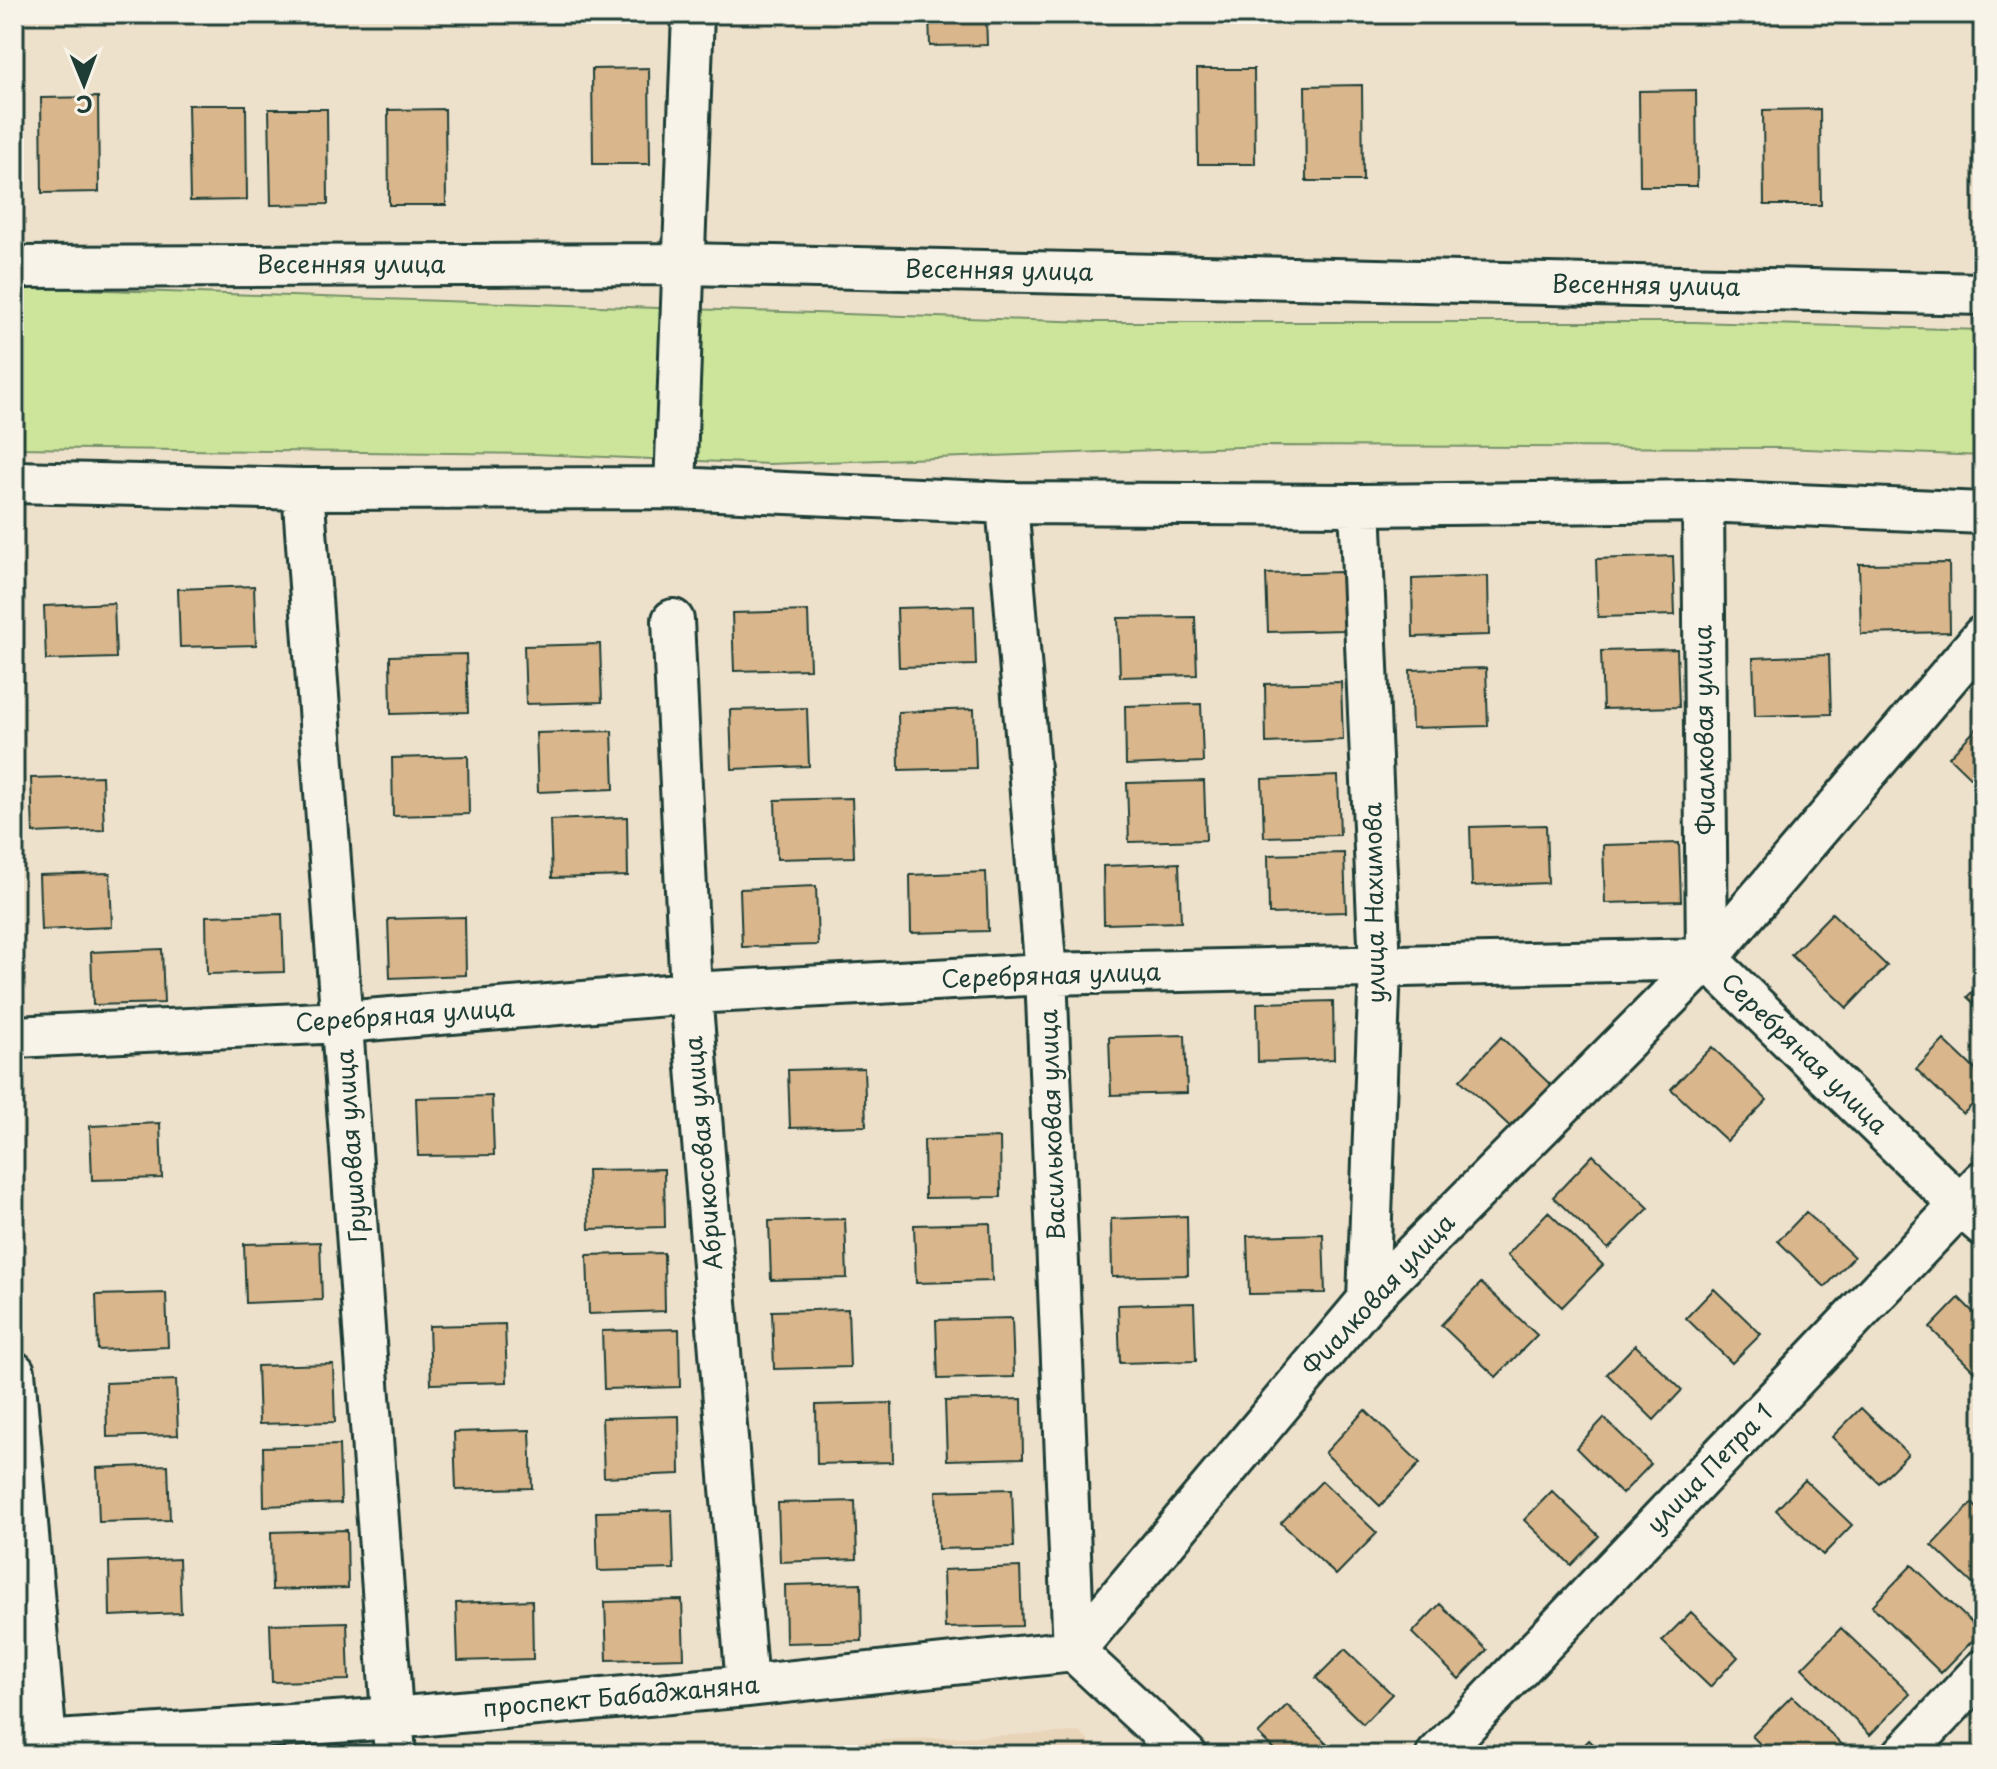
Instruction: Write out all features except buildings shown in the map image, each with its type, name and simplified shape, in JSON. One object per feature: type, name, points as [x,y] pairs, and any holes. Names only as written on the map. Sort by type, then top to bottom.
[{"type":"street","points":[[675,488],[693,14]]},
{"type":"street","name":"Весенняя улица","points":[[14,267],[685,264],[1983,294]]},
{"type":"street","points":[[14,482],[303,489],[675,488],[1007,503],[1360,505],[1703,501],[1983,513]]},
{"type":"street","name":"Грушовая улица","points":[[303,489],[394,1736]]},
{"type":"street","name":"Фиалковая улица","points":[[1703,501],[1707,959]]},
{"type":"street","name":"Васильковая улица","points":[[1007,503],[1046,974],[1074,1651]]},
{"type":"street","name":"улица Нахимова","points":[[1360,505],[1380,966],[1368,1300]]},
{"type":"street","name":"Абрикосовая улица","points":[[673,620],[691,993],[747,1686]]},
{"type":"street","name":"Фиалковая улица","points":[[1074,1651],[1368,1300],[1707,959],[1983,636]]},
{"type":"street","name":"Серебряная улица","points":[[14,1037],[343,1022],[691,993],[1046,974],[1707,959],[1976,1204]]},
{"type":"street","name":"улица Петра 1","points":[[1437,1755],[1976,1204]]},
{"type":"street","points":[[14,1372],[36,1747]]},
{"type":"street","points":[[1074,1651],[1186,1755]]},
{"type":"street","name":"проспект Бабаджаняна","points":[[36,1747],[394,1736],[747,1686],[1074,1651]]},
{"type":"street","points":[[1903,1755],[1983,1670]]},
{"type":"shaded area","points":[[1079,1732],[1104,1755],[767,1755],[766,1745]]},
{"type":"green space","points":[[14,287],[1092,322],[1694,322],[1983,330],[1983,456],[1781,448],[1266,446],[769,464],[535,454],[14,448]]}]
